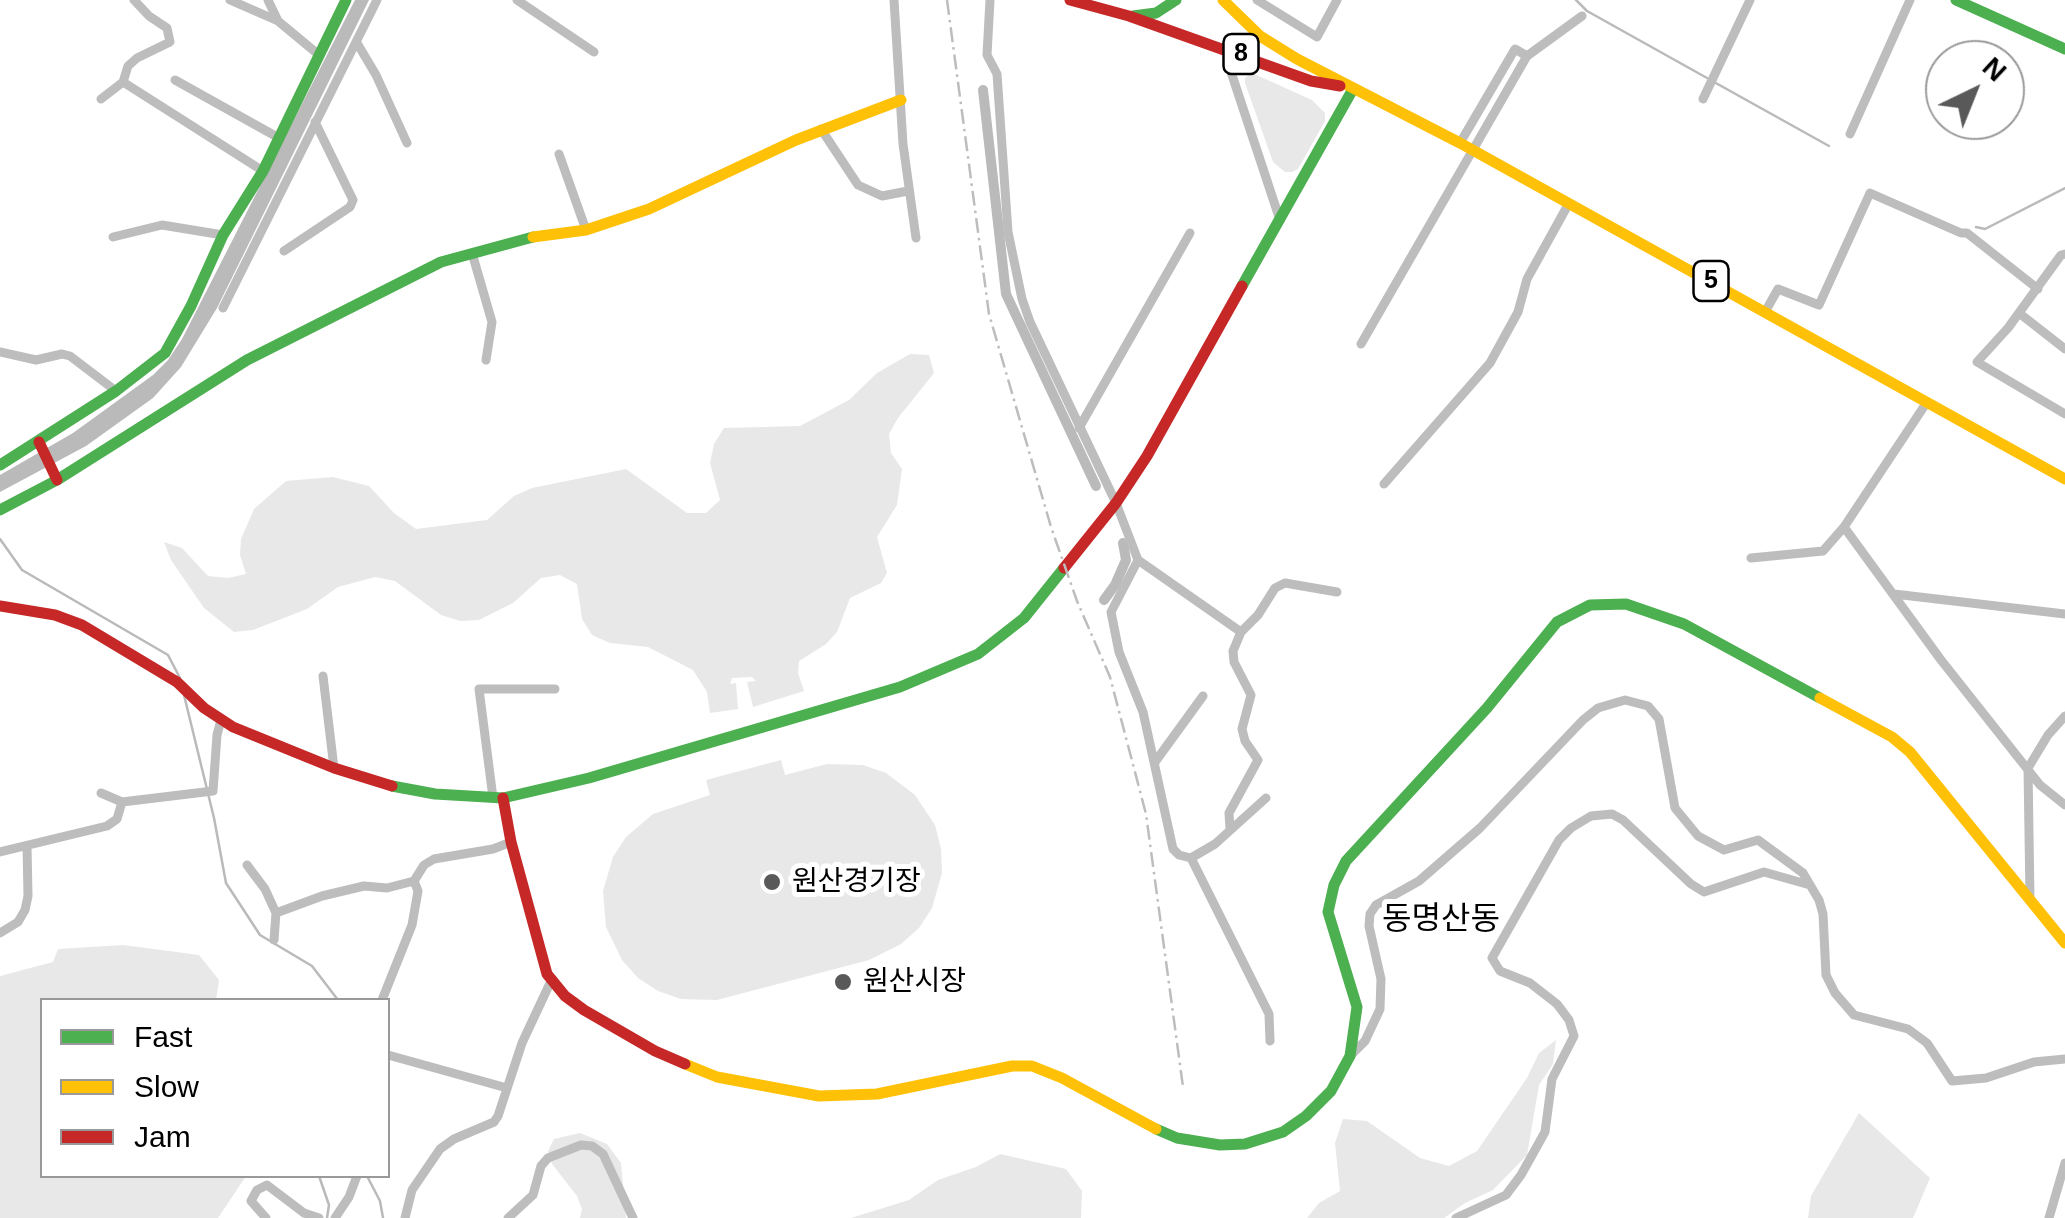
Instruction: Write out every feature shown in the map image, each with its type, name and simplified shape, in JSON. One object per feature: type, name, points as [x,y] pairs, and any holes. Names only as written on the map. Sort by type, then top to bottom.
[{"type":"main road","points":[[0,465],[40,443],[164,353],[224,235],[263,171],[346,0]]},
{"type":"main road","name":"8","points":[[1070,0],[1129,16],[1311,81],[1354,88]]},
{"type":"main road","points":[[1129,16],[1156,13],[1176,0]]},
{"type":"main road","points":[[0,606],[69,619],[182,686],[221,720],[334,768],[386,785],[435,794],[498,798],[589,778],[949,668],[997,642],[1024,618],[1116,503],[1147,456],[1354,88],[1260,36],[1223,0]]},
{"type":"main road","points":[[1956,0],[1979,4],[2065,49]]},
{"type":"main road","name":"5","points":[[1354,88],[2065,479]]},
{"type":"main road","points":[[0,510],[264,351],[441,262],[531,238],[586,230],[649,209],[821,129],[901,100]]},
{"type":"main road","points":[[40,443],[56,477]]},
{"type":"main road","points":[[498,798],[551,981],[584,1010],[655,1052],[717,1077],[819,1096],[852,1095],[1012,1066],[1032,1066],[1160,1131],[1195,1142],[1220,1145],[1265,1139],[1297,1124],[1331,1091],[1350,1056],[1357,1008],[1328,912],[1334,885],[1346,861],[1486,708],[1557,622],[1590,605],[1626,604],[1684,624],[1892,737],[1910,752],[2065,943]]},
{"type":"street","points":[[101,98],[123,82],[128,66],[170,42],[167,28],[134,0]]},
{"type":"street","points":[[230,0],[278,20],[319,54]]},
{"type":"street","points":[[268,0],[278,20]]},
{"type":"street","points":[[223,308],[377,0]]},
{"type":"street","points":[[517,0],[594,52]]},
{"type":"street","points":[[894,0],[908,192],[916,238]]},
{"type":"street","points":[[990,0],[987,56],[997,74],[1008,232],[1022,299],[1078,428],[1116,503],[1138,560],[1241,632]]},
{"type":"street","points":[[1257,0],[1317,37],[1337,0]]},
{"type":"street","points":[[1703,99],[1750,0]]},
{"type":"street","points":[[1850,134],[1910,0]]},
{"type":"street","points":[[1361,344],[1514,49],[1527,56],[1582,16]]},
{"type":"street","points":[[356,43],[376,75],[407,143]]},
{"type":"street","points":[[1230,50],[1232,72],[1280,221]]},
{"type":"street","points":[[175,80],[278,138]]},
{"type":"street","points":[[123,82],[263,171]]},
{"type":"street","points":[[284,250],[350,207],[353,200],[316,122]]},
{"type":"street","points":[[821,129],[858,185],[882,196],[908,192]]},
{"type":"street","points":[[560,154],[586,230]]},
{"type":"street","points":[[1765,312],[1778,290],[1819,305],[1870,193],[1967,233],[2038,289]]},
{"type":"street","points":[[1384,484],[1490,363],[1518,312],[1527,279],[1569,203]]},
{"type":"street","points":[[112,238],[162,225],[224,235]]},
{"type":"street","points":[[1078,428],[1190,232]]},
{"type":"street","points":[[472,254],[492,322],[486,360]]},
{"type":"street","points":[[2065,254],[1977,362],[2065,414]]},
{"type":"street","points":[[2020,313],[2065,348]]},
{"type":"street","points":[[0,352],[36,360],[70,356],[116,391]]},
{"type":"street","points":[[1751,558],[1823,552],[1928,401]]},
{"type":"street","points":[[1844,527],[2040,785],[2065,805]]},
{"type":"street","points":[[1138,560],[1112,612],[1119,652],[1144,712],[1173,850],[1191,858],[1215,844],[1266,798]]},
{"type":"street","points":[[1230,829],[1229,813],[1258,760],[1242,729],[1251,695],[1234,662],[1233,652],[1241,632],[1258,615],[1275,588],[1285,583],[1337,592]]},
{"type":"street","points":[[1894,594],[2065,614]]},
{"type":"street","points":[[323,676],[334,768]]},
{"type":"street","points":[[498,798],[479,689],[555,688]]},
{"type":"street","points":[[1155,762],[1202,696]]},
{"type":"street","points":[[1350,1056],[1365,1041],[1380,1009],[1382,979],[1369,926],[1376,905],[1420,882],[1480,828],[1598,708],[1626,700],[1640,702],[1659,719],[1672,798],[1678,814],[1698,836],[1724,850],[1758,840],[1796,866],[1810,884],[1823,914],[1826,976],[1854,1016],[1908,1029],[1927,1043],[1952,1081],[1986,1078],[2034,1062],[2065,1058]]},
{"type":"street","points":[[2030,902],[2028,768],[2065,716]]},
{"type":"street","points":[[101,793],[122,802],[214,791],[221,720]]},
{"type":"street","points":[[0,852],[107,826],[117,819],[122,802]]},
{"type":"street","points":[[1456,1218],[1506,1195],[1521,1176],[1544,1132],[1552,1079],[1574,1036],[1569,1020],[1557,1004],[1530,983],[1500,971],[1492,958],[1559,840],[1571,828],[1591,816],[1612,814],[1704,892],[1764,872],[1810,884]]},
{"type":"street","points":[[276,913],[364,886],[387,888],[414,881],[424,865],[434,859],[510,842]]},
{"type":"street","points":[[0,933],[18,922],[25,910],[27,846]]},
{"type":"street","points":[[1191,858],[1269,1014],[1270,1042]]},
{"type":"street","points":[[247,865],[276,913],[274,940]]},
{"type":"street","points":[[383,998],[412,925],[418,891],[414,881]]},
{"type":"street","points":[[405,1218],[412,1190],[435,1156],[454,1139],[494,1122],[522,1043],[551,981]]},
{"type":"street","points":[[390,1055],[507,1088]]},
{"type":"street","points":[[508,1218],[533,1196],[541,1166],[548,1158],[581,1145],[592,1146],[603,1154],[633,1218]]},
{"type":"street","points":[[2049,1218],[2065,1163]]},
{"type":"street","points":[[332,1218],[349,1197],[356,1178]]},
{"type":"street","points":[[266,1218],[252,1201],[257,1190],[267,1185],[319,1218]]},
{"type":"shaded area","points":[[355,0],[369,0],[217,308],[181,367],[153,398],[86,446],[0,492],[0,475],[73,433],[168,360]]},
{"type":"shaded area","points":[[1252,73],[1312,100],[1325,113],[1325,121],[1298,169],[1292,172],[1285,172],[1273,162],[1245,83]]},
{"type":"shaded area","points":[[910,354],[929,355],[934,373],[889,434],[891,453],[902,469],[897,505],[877,537],[887,573],[881,583],[850,598],[837,632],[799,661],[804,691],[753,707],[747,682],[756,681],[752,677],[732,678],[730,684],[736,683],[738,709],[710,713],[707,692],[693,670],[648,647],[610,643],[592,635],[582,619],[577,584],[560,575],[541,578],[513,603],[479,620],[460,621],[441,615],[395,581],[375,577],[338,587],[307,609],[253,630],[234,632],[204,608],[171,560],[164,542],[182,548],[208,576],[228,578],[246,574],[240,555],[241,539],[254,509],[286,481],[333,477],[369,486],[394,513],[416,529],[487,520],[514,496],[532,488],[626,469],[687,513],[706,513],[720,500],[710,463],[714,444],[724,428],[800,426],[849,400],[877,373]]},
{"type":"shaded area","name":"원산경기장","points":[[781,760],[785,775],[827,764],[863,765],[886,773],[915,795],[935,825],[941,849],[942,873],[932,908],[919,928],[901,944],[869,960],[717,1000],[681,999],[658,991],[638,978],[622,960],[606,927],[603,891],[613,857],[626,837],[653,814],[710,795],[706,780]]},
{"type":"shaded area","points":[[123,945],[199,955],[219,980],[216,998],[40,998],[40,1178],[245,1178],[218,1218],[0,1218],[0,976],[53,962],[58,949]]},
{"type":"shaded area","points":[[1556,1040],[1553,1064],[1539,1085],[1527,1155],[1493,1190],[1444,1218],[1307,1218],[1319,1203],[1340,1191],[1335,1143],[1343,1119],[1367,1121],[1420,1158],[1449,1166],[1477,1151],[1527,1078],[1539,1053]]},
{"type":"shaded area","points":[[1859,1113],[1930,1178],[1913,1218],[1808,1218],[1811,1196]]},
{"type":"shaded area","points":[[580,1133],[607,1144],[621,1163],[626,1218],[580,1218],[582,1209],[577,1196],[552,1164],[548,1151],[554,1139]]},
{"type":"shaded area","points":[[1000,1154],[1066,1169],[1082,1191],[1081,1218],[851,1218],[909,1200],[938,1180]]},
{"type":"waterway","points":[[1576,0],[1587,11],[1707,78]]},
{"type":"waterway","points":[[1714,82],[1829,146]]},
{"type":"waterway","points":[[983,90],[1006,294],[1096,486]]},
{"type":"waterway","points":[[1976,227],[1985,229],[2065,188]]},
{"type":"waterway","points":[[0,539],[22,570],[168,655],[180,678]]},
{"type":"waterway","points":[[1104,600],[1126,560],[1123,543]]},
{"type":"waterway","points":[[184,695],[226,883],[260,935],[312,966],[336,998]]},
{"type":"waterway","points":[[320,1178],[329,1205],[327,1218]]},
{"type":"waterway","points":[[368,1178],[380,1201],[383,1218]]},
{"type":"railway","points":[[947,0],[989,314],[1051,527],[1110,677],[1146,814],[1183,1087]]},
{"type":"traffic: fast","points":[[0,465],[116,391],[165,353],[223,235],[263,171],[346,0]]},
{"type":"traffic: fast","points":[[1133,16],[1156,13],[1176,0]]},
{"type":"traffic: fast","points":[[1956,0],[2065,49]]},
{"type":"traffic: fast","points":[[1242,286],[1353,89]]},
{"type":"traffic: fast","points":[[0,510],[57,480],[247,360],[441,262],[533,237]]},
{"type":"traffic: fast","points":[[392,786],[435,794],[503,798],[589,778],[900,687],[978,654],[1024,618],[1064,568]]},
{"type":"traffic: fast","points":[[1156,1129],[1177,1138],[1220,1145],[1245,1144],[1283,1132],[1331,1091],[1350,1056],[1357,1007],[1328,912],[1334,885],[1346,861],[1487,708],[1557,622],[1590,605],[1626,604],[1684,624],[1820,698]]},
{"type":"traffic: slow","points":[[1223,0],[1260,36],[1297,59],[1460,143],[2065,479]]},
{"type":"traffic: slow","points":[[533,237],[586,230],[649,209],[796,140],[901,100]]},
{"type":"traffic: slow","points":[[1820,698],[1892,737],[1910,752],[2065,943]]},
{"type":"traffic: slow","points":[[685,1064],[717,1077],[819,1096],[877,1094],[1012,1066],[1032,1066],[1156,1129]]},
{"type":"traffic: jam","points":[[1070,0],[1129,16],[1311,81],[1340,86]]},
{"type":"traffic: jam","points":[[1064,568],[1116,503],[1147,456],[1242,286]]},
{"type":"traffic: jam","points":[[39,442],[57,480]]},
{"type":"traffic: jam","points":[[0,606],[55,615],[82,625],[177,682],[204,708],[233,727],[334,768],[392,786]]},
{"type":"traffic: jam","points":[[503,798],[547,974],[565,996],[584,1010],[685,1064]]},
{"type":"place","name":"원산경기장","points":[[772,882]]},
{"type":"place","name":"원산시장","points":[[843,982]]},
{"type":"district","name":"동명산동","points":[[1441,920]]}]
